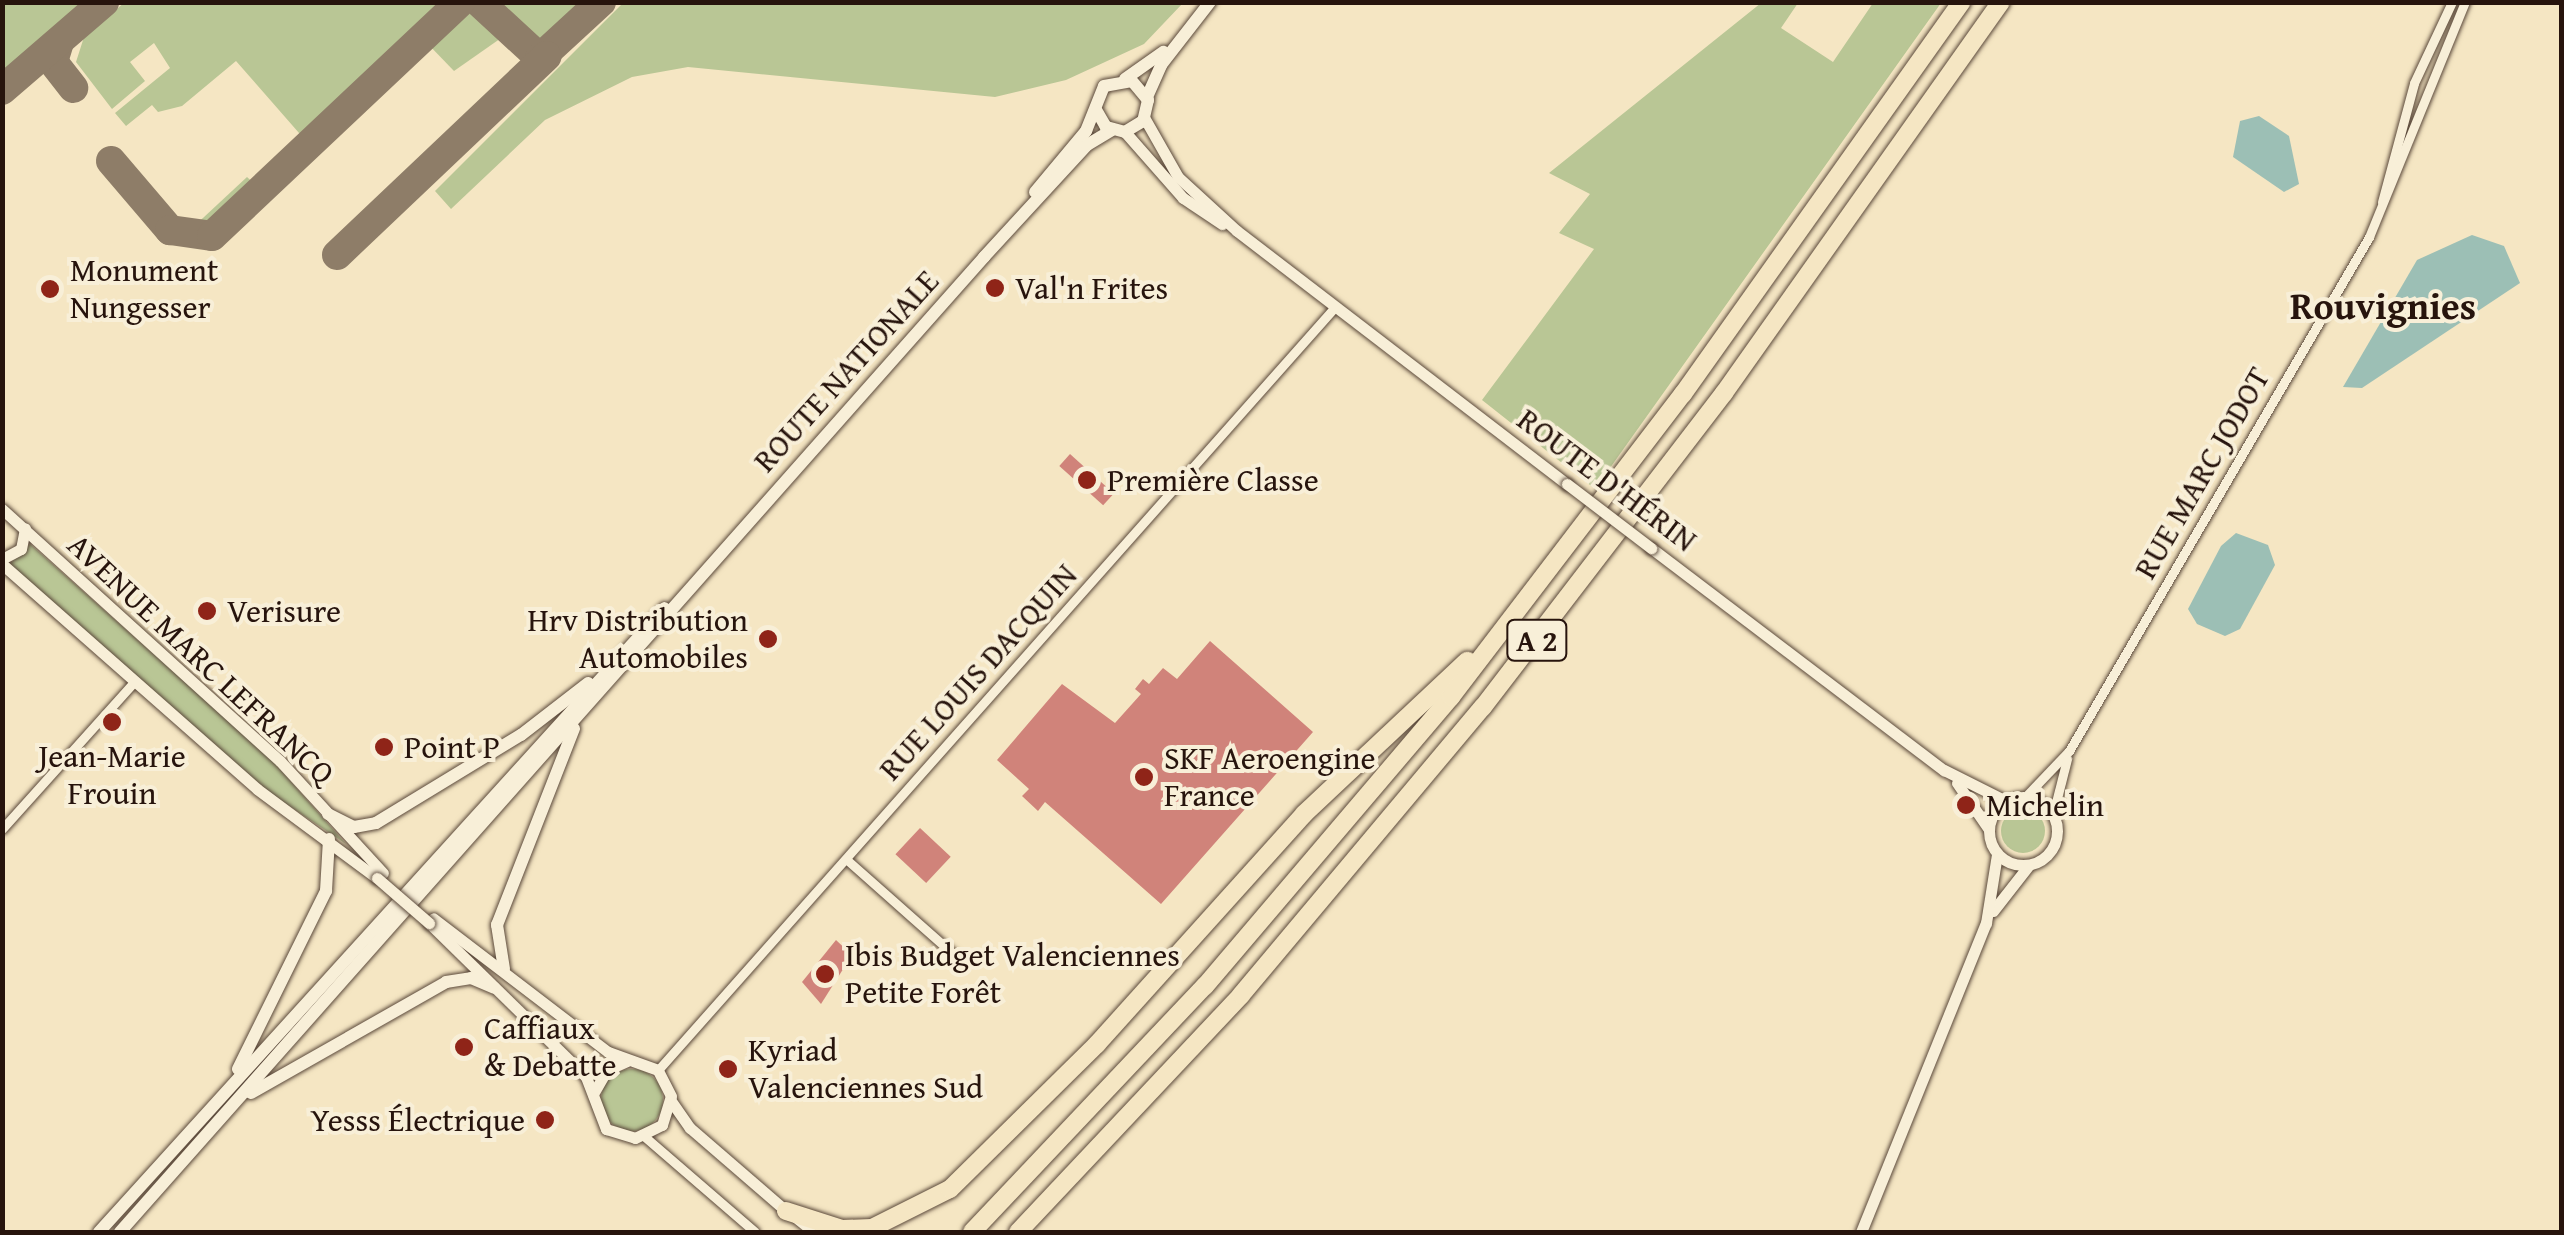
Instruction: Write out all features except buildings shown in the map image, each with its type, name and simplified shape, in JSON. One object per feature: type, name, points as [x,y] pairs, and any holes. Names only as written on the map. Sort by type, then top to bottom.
[{"type":"highway","name":"A 2","points":[[972,1232],[1234,954],[1543,581],[1962,2]]},
{"type":"highway","name":"A 2","points":[[1018,1232],[1241,995],[1483,708],[1724,394],[2001,2]]},
{"type":"highway","points":[[786,1211],[832,1227],[872,1228],[950,1189],[1097,1044],[1304,814],[1543,581]]},
{"type":"main road","points":[[1180,36],[1148,97],[1146,118],[1119,131],[1096,110],[1104,86],[1125,79],[1180,36],[1210,2]]},
{"type":"main road","points":[[1125,79],[1148,97]]},
{"type":"main road","name":"ROUTE NATIONALE","points":[[984,257],[1096,110]]},
{"type":"main road","name":"ROUTE NATIONALE","points":[[749,521],[1087,145],[1119,131]]},
{"type":"main road","points":[[99,1232],[749,521]]},
{"type":"main road","points":[[120,1232],[749,521]]},
{"type":"main road","points":[[328,814],[354,827],[376,822],[528,730],[638,638]]},
{"type":"main road","points":[[504,969],[496,925],[581,715]]},
{"type":"main road","points":[[220,1098],[326,891],[329,839]]},
{"type":"main road","points":[[226,1113],[300,1060],[446,982],[470,978],[494,988]]},
{"type":"street","name":"RUE MARC JODOT","points":[[2377,219],[2414,83],[2452,2]]},
{"type":"street","name":"RUE MARC JODOT","points":[[2025,797],[2069,751],[2377,219],[2427,80],[2465,2]]},
{"type":"street","name":"ROUTE D'HÉRIN","points":[[1146,118],[1172,170],[1237,232],[1944,770],[2006,801]]},
{"type":"street","name":"ROUTE D'HÉRIN","points":[[1119,131],[1191,206],[1237,232]]},
{"type":"street","name":"RUE LOUIS DACQUIN","points":[[658,1070],[1335,307]]},
{"type":"street","name":"AVENUE MARC LEFRANCQ","points":[[2,509],[328,814],[380,875]]},
{"type":"street","name":"AVENUE MARC LEFRANCQ","points":[[25,528],[20,549],[2,562],[264,795],[380,875]]},
{"type":"street","points":[[2,829],[134,681]]},
{"type":"street","name":"RUE MARC JODOT","points":[[2052,814],[2069,751]]},
{"type":"street","name":"ROUTE D'HÉRIN","points":[[1944,770],[1988,828]]},
{"type":"street","points":[[1861,1232],[1986,924],[1997,854],[1988,828],[2006,801],[2025,797],[2052,814],[2054,845],[2029,865],[1986,924]]},
{"type":"street","points":[[1997,854],[2029,865]]},
{"type":"street","points":[[846,860],[958,959]]},
{"type":"street","points":[[380,875],[431,920],[582,1073],[606,1129],[645,1136],[756,1232]]},
{"type":"street","points":[[431,920],[627,1061],[658,1070],[690,1128],[812,1232]]},
{"type":"street","points":[[593,1094],[606,1070],[627,1061]]},
{"type":"street","points":[[645,1136],[665,1120],[672,1100]]},
{"type":"green space","points":[[3,2],[83,2],[83,3],[3,72]]},
{"type":"green space","points":[[125,2],[452,3],[306,141],[236,61],[182,106],[158,112],[152,105],[126,126],[115,113],[170,68],[154,43],[130,62],[145,81],[112,109],[76,62],[84,37]]},
{"type":"green space","points":[[624,2],[1183,3],[1144,44],[1066,80],[995,97],[688,67],[632,77],[545,120],[451,209],[435,191]]},
{"type":"green space","points":[[486,3],[592,3],[535,48]]},
{"type":"green space","points":[[1761,3],[1798,3],[1781,28],[1833,62],[1873,3],[1941,3],[1595,489],[1482,400],[1594,249],[1559,233],[1590,194],[1549,173]]},
{"type":"green space","points":[[482,13],[504,36],[454,71],[426,42],[455,15]]},
{"type":"green space","points":[[247,177],[258,187],[220,224],[189,231]]},
{"type":"green space","points":[[30,544],[270,758],[346,844],[258,785],[9,565]]},
{"type":"green space","points":[[2023,809],[2038,816],[2045,831],[2038,846],[2023,853],[2008,846],[2001,831],[2008,816]]},
{"type":"green space","points":[[632,1069],[654,1078],[663,1100],[654,1122],[632,1131],[610,1122],[601,1100],[610,1078]]},
{"type":"water","points":[[2259,116],[2289,136],[2299,184],[2284,192],[2233,157],[2240,121]]},
{"type":"water","points":[[2472,235],[2504,246],[2520,283],[2362,388],[2343,387],[2417,260]]},
{"type":"water","points":[[2236,533],[2268,545],[2275,565],[2240,629],[2225,636],[2197,624],[2188,609],[2221,546]]},
{"type":"taxiway","points":[[2,90],[104,2]]},
{"type":"taxiway","points":[[111,161],[170,230],[212,236],[460,2]]},
{"type":"taxiway","points":[[479,2],[540,58],[601,2]]},
{"type":"taxiway","points":[[59,42],[53,62],[73,88]]},
{"type":"taxiway","points":[[337,255],[547,56]]},
{"type":"place","name":"Val'n Frites","points":[[995,288]]},
{"type":"place","name":"Monument Nungesser","points":[[50,289]]},
{"type":"place","name":"Première Classe","points":[[1087,480]]},
{"type":"place","name":"Verisure","points":[[207,611]]},
{"type":"place","name":"Hrv Distribution Automobiles","points":[[768,639]]},
{"type":"place","name":"Jean-Marie Frouin","points":[[112,722]]},
{"type":"place","name":"Point P","points":[[384,747]]},
{"type":"place","name":"SKF Aeroengine France","points":[[1144,777]]},
{"type":"place","name":"Michelin","points":[[1966,805]]},
{"type":"place","name":"Ibis Budget Valenciennes Petite Forêt","points":[[825,974]]},
{"type":"place","name":"Caffiaux & Debatte","points":[[464,1047]]},
{"type":"place","name":"Kyriad Valenciennes Sud","points":[[728,1069]]},
{"type":"place","name":"Yesss Électrique","points":[[545,1120]]},
{"type":"district","name":"Rouvignies","points":[[2383,306]]}]
